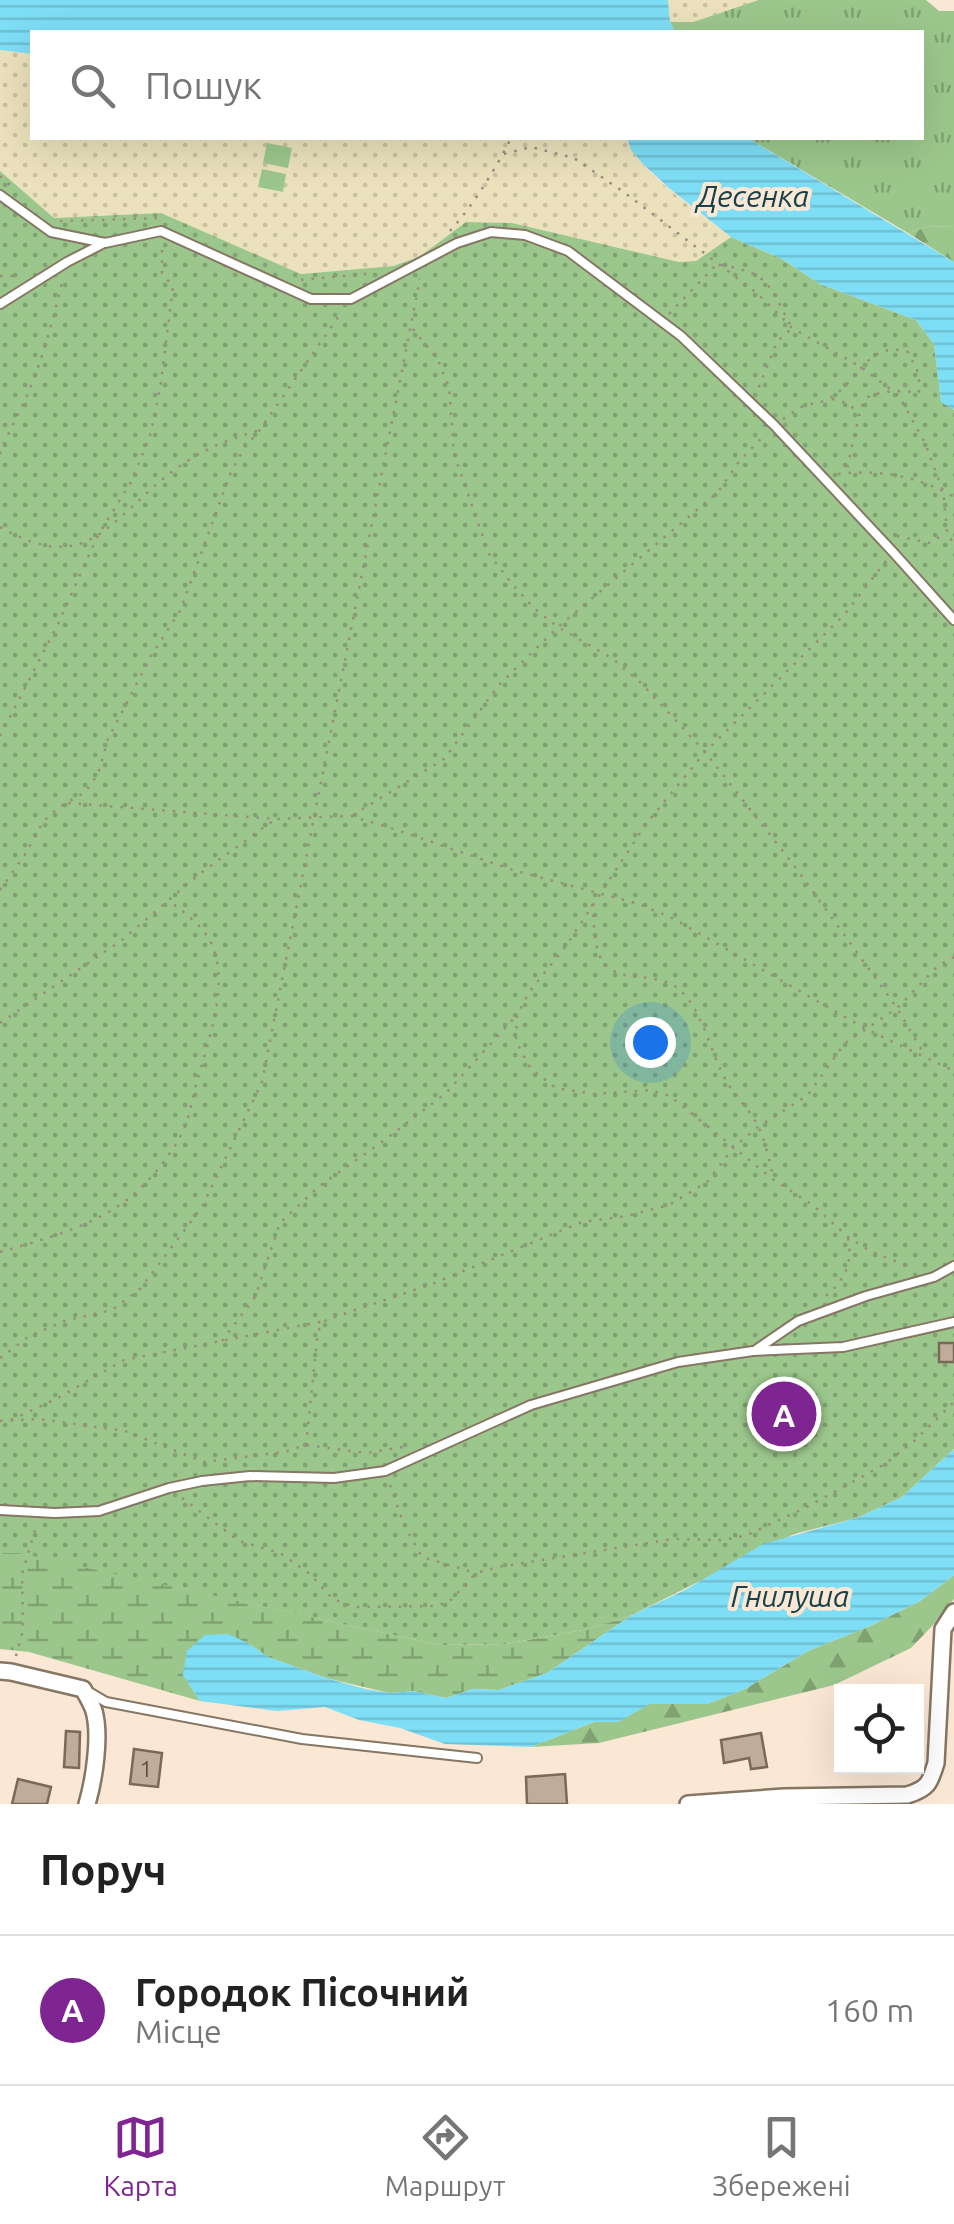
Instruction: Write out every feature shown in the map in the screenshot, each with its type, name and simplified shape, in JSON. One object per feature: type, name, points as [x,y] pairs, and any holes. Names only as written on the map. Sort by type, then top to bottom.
[{"type":"street","points":[[688,1804],[784,1797],[907,1795],[922,1790],[936,1763],[943,1630],[954,1612]]},
{"type":"street","points":[[6,1671],[83,1689],[96,1724],[88,1804]]},
{"type":"lane","points":[[0,194],[51,232],[105,243]]},
{"type":"lane","points":[[0,304],[105,243],[161,230],[311,299],[350,300],[457,243],[491,232],[525,235],[568,251],[681,336],[774,425],[954,620]]},
{"type":"lane","points":[[753,1351],[798,1321],[934,1277],[954,1266]]},
{"type":"lane","points":[[0,1510],[99,1511],[202,1481],[250,1476],[334,1478],[385,1472],[531,1405],[678,1362],[753,1351],[844,1347],[954,1322]]},
{"type":"lane","points":[[83,1689],[106,1702],[302,1739],[477,1758]]},
{"type":"path","points":[[449,232],[509,140]]},
{"type":"path","points":[[502,155],[530,148],[574,158],[758,294],[792,328],[860,366],[899,396],[926,443],[943,491],[947,532],[954,545]]},
{"type":"path","points":[[0,736],[97,538],[131,482],[150,436],[173,287],[162,273],[161,230]]},
{"type":"path","points":[[0,454],[29,392],[52,326],[67,262]]},
{"type":"path","points":[[0,1358],[28,1337],[64,1321],[112,1310],[140,1289],[202,1208],[262,1082],[423,262]]},
{"type":"path","points":[[662,322],[717,264]]},
{"type":"path","points":[[717,264],[745,270],[765,280],[792,328]]},
{"type":"path","points":[[0,890],[43,822],[85,792],[98,774],[108,739],[180,611],[230,472],[350,300]]},
{"type":"path","points":[[412,328],[438,360],[450,388],[454,454],[489,554],[534,609],[641,682],[706,752],[897,1008],[925,1056]]},
{"type":"path","points":[[752,405],[777,342],[792,328]]},
{"type":"path","points":[[352,816],[444,759],[499,685],[558,627],[718,492],[740,460],[774,425],[804,406],[830,398],[875,356],[894,348],[908,352],[919,374],[919,392],[870,395],[861,407],[846,473]]},
{"type":"path","points":[[830,398],[860,412]]},
{"type":"path","points":[[0,527],[32,543],[57,549],[81,544],[97,538],[173,471],[208,447],[259,431]]},
{"type":"path","points":[[821,476],[868,471],[915,478],[954,497]]},
{"type":"path","points":[[876,534],[929,543],[947,532]]},
{"type":"path","points":[[222,1341],[255,1297],[280,1222],[318,1187],[446,1093],[517,1015],[646,824],[706,752],[844,615],[893,552]]},
{"type":"path","points":[[68,803],[275,819],[352,816],[514,870],[638,904],[674,919],[866,1029],[954,1071]]},
{"type":"path","points":[[0,1023],[122,940],[198,875],[275,819]]},
{"type":"path","points":[[0,1252],[99,1218],[133,1195],[167,1157],[184,1130],[212,1023],[219,984],[218,964],[214,946],[194,919],[168,900]]},
{"type":"path","points":[[592,904],[598,953],[604,965],[622,976],[651,978],[676,987],[692,1006],[725,1079],[758,1127],[774,1180]]},
{"type":"path","points":[[6,1422],[124,1360],[326,1320],[432,1284],[582,1222],[669,1205],[707,1182],[734,1147],[758,1127],[808,1095],[844,1044],[897,1008],[938,966],[954,957]]},
{"type":"path","points":[[517,1015],[516,1041],[531,1069],[556,1088],[594,1094],[651,1090],[670,1096],[774,1180],[814,1206],[848,1237],[870,1251],[934,1277]]},
{"type":"path","points":[[824,1298],[848,1271],[852,1254],[848,1237]]},
{"type":"path","points":[[306,1445],[318,1331],[326,1320]]},
{"type":"path","points":[[366,1453],[385,1472],[404,1526],[422,1558],[476,1573],[673,1539],[724,1540],[748,1535],[885,1464],[954,1402]]},
{"type":"path","points":[[0,1423],[39,1419],[125,1431],[204,1462],[284,1452],[306,1445],[366,1453],[420,1444]]},
{"type":"path","points":[[169,1488],[239,1541],[280,1553],[310,1574],[333,1599],[354,1607],[435,1606],[449,1602],[476,1573]]},
{"type":"path","points":[[6,1671],[23,1630],[22,1574],[40,1512]]},
{"type":"green space","points":[[758,0],[926,0],[939,11],[954,11],[954,227],[930,226],[908,233],[751,140],[924,140],[924,30],[674,30],[670,22],[693,22]]},
{"type":"green space","points":[[267,143],[292,148],[288,168],[263,163]]},
{"type":"green space","points":[[262,169],[286,174],[283,192],[258,187]]},
{"type":"green space","points":[[0,171],[54,218],[161,213],[301,274],[393,266],[419,257],[466,222],[512,223],[679,262],[696,261],[731,237],[782,259],[820,284],[916,320],[934,344],[941,401],[954,410],[954,1449],[902,1497],[857,1518],[794,1534],[632,1615],[588,1629],[505,1644],[439,1645],[19,1553],[0,1553]]},
{"type":"green space","points":[[930,226],[954,227],[954,262],[908,233]]},
{"type":"green space","points":[[18,1552],[439,1645],[505,1644],[588,1629],[632,1615],[547,1673],[499,1690],[473,1689],[446,1698],[414,1691],[389,1693],[326,1678],[268,1657],[248,1643],[183,1675],[200,1701],[29,1652],[0,1649],[0,1553]]},
{"type":"green space","points":[[954,1575],[954,1599],[911,1648],[834,1685],[599,1743],[531,1747],[594,1722],[618,1722],[650,1703],[707,1704],[745,1689],[808,1651],[920,1601]]},
{"type":"sand","points":[[668,0],[758,0],[693,22],[670,22]]},
{"type":"sand","points":[[0,50],[30,54],[30,140],[628,140],[656,177],[731,237],[696,261],[679,262],[512,223],[466,222],[419,257],[393,266],[301,274],[161,213],[54,218],[0,171]]},
{"type":"water","points":[[0,0],[668,0],[674,30],[30,30],[30,54],[0,50]]},
{"type":"water","name":"Десенка","points":[[628,140],[751,140],[954,262],[954,410],[941,402],[934,344],[916,320],[820,284],[782,259],[731,237],[670,189],[631,150]]},
{"type":"water","name":"Гнилуша","points":[[954,1449],[954,1575],[920,1601],[808,1651],[745,1689],[707,1704],[650,1704],[618,1722],[594,1722],[531,1747],[445,1744],[325,1707],[277,1711],[200,1701],[183,1675],[187,1651],[205,1635],[228,1634],[268,1657],[365,1689],[413,1691],[446,1698],[473,1689],[499,1690],[547,1673],[632,1615],[685,1590],[763,1544],[857,1518],[902,1497]]},
{"type":"building","points":[[939,1343],[954,1343],[954,1362],[939,1362]]},
{"type":"building","points":[[66,1731],[80,1732],[79,1768],[64,1767]]},
{"type":"building","points":[[761,1733],[767,1767],[751,1769],[749,1758],[724,1763],[721,1740]]},
{"type":"building","points":[[134,1749],[162,1753],[158,1787],[130,1784]]},
{"type":"building","points":[[565,1774],[567,1804],[527,1804],[526,1777]]},
{"type":"building","points":[[18,1779],[51,1787],[47,1804],[12,1804]]},
{"type":"place","name":"Городок Пісочний","points":[[784,1414]]}]
